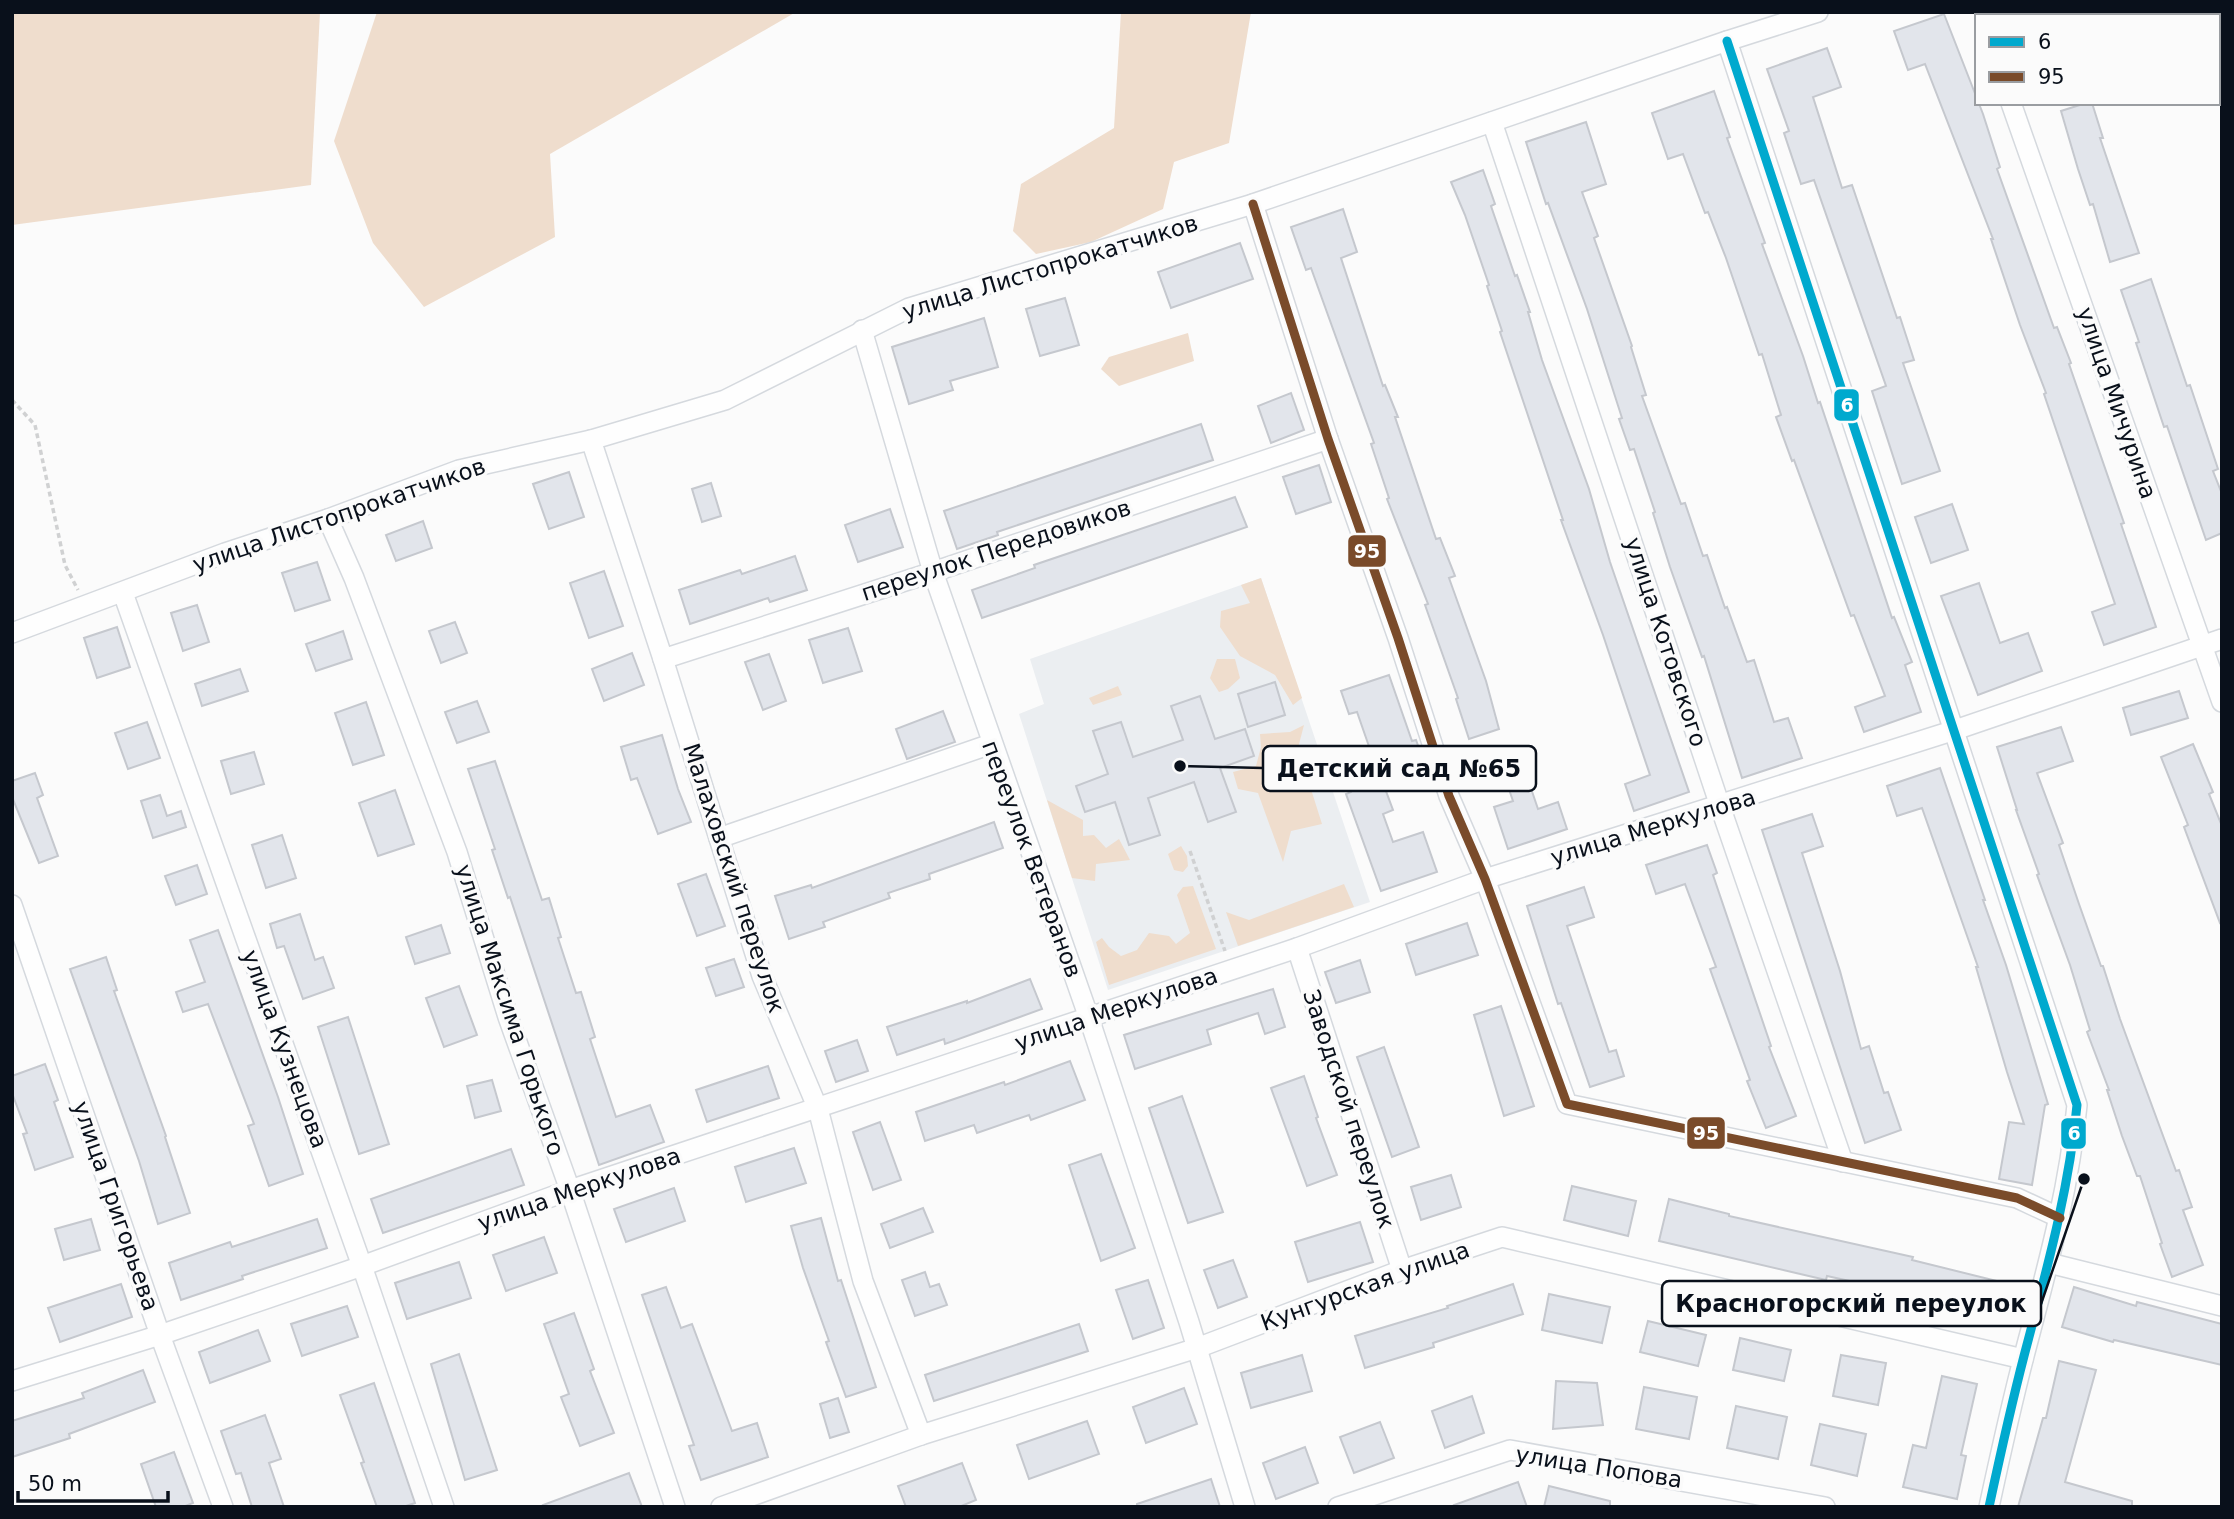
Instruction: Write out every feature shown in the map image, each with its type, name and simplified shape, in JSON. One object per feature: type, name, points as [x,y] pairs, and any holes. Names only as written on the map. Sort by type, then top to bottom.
[{"type":"street","name":"улица Листопрокатчиков","points":[[12,633],[225,553],[328,519],[459,470],[591,440],[725,400],[909,308],[1253,204],[1818,12]]},
{"type":"street","points":[[1727,41],[2077,1105],[2073,1151],[2060,1218],[2023,1359],[1989,1507]]},
{"type":"street","name":"улица Мичурина","points":[[2012,105],[2222,702]]},
{"type":"street","name":"улица Котовского","points":[[1492,122],[1720,806],[1843,1162]]},
{"type":"street","points":[[1253,204],[1328,439],[1398,638],[1449,796],[1485,879],[1567,1104],[2017,1198],[2060,1218]]},
{"type":"street","name":"переулок Ветеранов","points":[[862,330],[933,572],[1089,1018],[1197,1348],[1245,1507]]},
{"type":"street","name":"переулок Передовиков","points":[[663,659],[933,572],[1328,439]]},
{"type":"street","name":"Малаховский переулок","points":[[591,440],[762,976],[818,1109],[863,1281],[921,1435]]},
{"type":"street","name":"улица Максима Горького","points":[[328,519],[354,578],[457,852],[508,1017],[570,1190],[675,1507]]},
{"type":"street","name":"улица Кузнецова","points":[[123,593],[362,1266],[444,1507]]},
{"type":"street","name":"улица Меркулова","points":[[12,1381],[160,1335],[362,1266],[570,1190],[1297,948],[1485,879],[1955,730],[2222,639]]},
{"type":"street","points":[[719,838],[991,744]]},
{"type":"street","name":"улица Григорьева","points":[[12,905],[160,1335],[223,1507]]},
{"type":"street","name":"Заводской переулок","points":[[1297,948],[1402,1270]]},
{"type":"street","name":"Кунгурская улица","points":[[722,1507],[921,1435],[1197,1348],[1402,1270],[1502,1237],[2023,1359]]},
{"type":"street","points":[[2049,1263],[2222,1306]]},
{"type":"street","name":"улица Попова","points":[[1339,1507],[1510,1450],[1825,1507]]},
{"type":"path","points":[[12,400],[35,425],[65,565],[86,606]]},
{"type":"path","points":[[1191,851],[1232,970]]},
{"type":"shaded area","points":[[12,12],[320,12],[311,185],[12,225]]},
{"type":"shaded area","points":[[377,12],[796,12],[550,154],[555,237],[424,307],[373,243],[334,141]]},
{"type":"shaded area","points":[[1121,12],[1251,12],[1229,143],[1174,162],[1163,209],[1091,242],[1036,254],[1013,231],[1021,184],[1114,128]]},
{"type":"shaded area","points":[[1188,333],[1194,361],[1119,386],[1101,369],[1109,357]]},
{"type":"shaded area","points":[[1261,578],[1370,902],[1108,990],[1019,714],[1044,704],[1030,659]]},
{"type":"shaded area","points":[[1261,578],[1302,698],[1293,705],[1275,675],[1240,656],[1220,627],[1221,611],[1250,603],[1241,585]]},
{"type":"shaded area","points":[[1217,659],[1235,659],[1240,678],[1228,689],[1219,692],[1210,678]]},
{"type":"shaded area","points":[[1118,686],[1122,695],[1093,705],[1089,698]]},
{"type":"shaded area","points":[[1304,725],[1298,748],[1322,824],[1291,831],[1283,862],[1258,793],[1238,789],[1233,772],[1256,766],[1261,747],[1260,734],[1290,732]]},
{"type":"shaded area","points":[[1047,800],[1083,820],[1083,836],[1094,835],[1106,848],[1119,839],[1130,860],[1096,864],[1095,881],[1072,878]]},
{"type":"shaded area","points":[[1181,846],[1187,856],[1188,866],[1183,872],[1174,870],[1168,854]]},
{"type":"shaded area","points":[[1344,884],[1354,907],[1238,946],[1226,912],[1249,920]]},
{"type":"shaded area","points":[[1193,886],[1216,949],[1109,985],[1096,942],[1102,938],[1121,956],[1137,950],[1149,933],[1169,936],[1176,944],[1190,933],[1177,895],[1183,887]]},
{"type":"building","points":[[1944,14],[1975,93],[1975,105],[1979,105],[1983,114],[2000,167],[1997,169],[2054,328],[2057,327],[2071,363],[2069,364],[2124,523],[2121,524],[2156,627],[2104,645],[2092,612],[2115,604],[2044,394],[2046,393],[2020,325],[1993,239],[1925,64],[1908,70],[1894,31]]},
{"type":"building","points":[[1827,48],[1841,87],[1813,97],[1842,188],[1852,185],[1897,318],[1900,317],[1914,360],[1903,363],[1940,471],[1902,484],[1872,391],[1886,386],[1814,180],[1801,184],[1784,133],[1789,131],[1767,69]]},
{"type":"building","points":[[1714,91],[1730,137],[1727,138],[1765,243],[1762,244],[1818,403],[1820,402],[1892,618],[1894,617],[1912,662],[1905,665],[1921,712],[1864,732],[1855,707],[1885,696],[1854,615],[1851,616],[1794,460],[1792,461],[1776,417],[1781,415],[1762,354],[1759,355],[1708,212],[1705,213],[1683,154],[1668,159],[1652,113]]},
{"type":"building","points":[[2080,105],[2093,105],[2103,138],[2100,138],[2139,253],[2110,262],[2061,111]]},
{"type":"building","points":[[1586,122],[1606,184],[1582,192],[1598,236],[1594,238],[1632,346],[1646,395],[1642,396],[1681,504],[1685,503],[1703,556],[1707,555],[1747,662],[1754,660],[1774,722],[1788,718],[1802,758],[1742,778],[1704,656],[1702,657],[1670,567],[1634,449],[1630,450],[1619,419],[1622,418],[1587,309],[1548,203],[1546,204],[1526,142]]},
{"type":"building","points":[[1483,170],[1495,204],[1491,206],[1530,312],[1542,360],[1589,489],[1610,562],[1689,792],[1634,811],[1625,784],[1650,775],[1561,520],[1500,332],[1502,331],[1487,286],[1489,285],[1451,182]]},
{"type":"building","points":[[1343,209],[1357,252],[1341,258],[1383,386],[1385,385],[1398,417],[1395,417],[1436,539],[1440,538],[1455,576],[1449,578],[1486,681],[1499,729],[1469,739],[1456,699],[1458,698],[1425,605],[1428,604],[1387,499],[1389,498],[1371,444],[1374,443],[1311,268],[1306,270],[1291,227]]},
{"type":"building","points":[[1240,243],[1253,279],[1171,308],[1158,272]]},
{"type":"building","points":[[2151,279],[2218,469],[2213,471],[2222,494],[2222,533],[2206,540],[2167,426],[2164,427],[2121,290]]},
{"type":"building","points":[[1065,298],[1079,345],[1040,356],[1026,309]]},
{"type":"building","points":[[984,318],[998,367],[950,381],[953,390],[909,404],[892,347]]},
{"type":"building","points":[[1291,393],[1304,430],[1271,443],[1258,406]]},
{"type":"building","points":[[1201,424],[1213,460],[997,532],[998,535],[957,549],[944,511]]},
{"type":"building","points":[[1319,465],[1331,502],[1296,514],[1283,477]]},
{"type":"building","points":[[569,472],[584,517],[549,529],[533,484]]},
{"type":"building","points":[[711,483],[721,516],[702,522],[692,489]]},
{"type":"building","points":[[1235,497],[1247,527],[982,618],[972,590],[1035,568],[1034,565]]},
{"type":"building","points":[[1952,504],[1968,550],[1931,563],[1915,517]]},
{"type":"building","points":[[890,509],[903,547],[858,562],[845,525]]},
{"type":"building","points":[[423,521],[432,548],[396,561],[386,535]]},
{"type":"building","points":[[795,556],[807,590],[770,602],[768,598],[690,624],[679,590],[740,570],[742,574]]},
{"type":"building","points":[[317,562],[330,600],[295,611],[282,573]]},
{"type":"building","points":[[604,571],[623,626],[589,638],[570,583]]},
{"type":"building","points":[[1979,583],[2000,643],[2028,633],[2042,671],[1978,695],[1941,596]]},
{"type":"building","points":[[197,605],[209,642],[183,651],[171,613]]},
{"type":"building","points":[[455,622],[467,653],[441,663],[429,631]]},
{"type":"building","points":[[117,627],[130,667],[97,678],[84,638]]},
{"type":"building","points":[[848,628],[862,671],[823,683],[809,640]]},
{"type":"building","points":[[343,631],[352,659],[316,671],[306,644]]},
{"type":"building","points":[[632,653],[644,685],[604,701],[592,669]]},
{"type":"building","points":[[769,654],[786,701],[763,710],[745,662]]},
{"type":"building","points":[[240,669],[248,691],[202,706],[195,684]]},
{"type":"building","points":[[1389,675],[1412,741],[1416,740],[1426,768],[1383,783],[1393,810],[1383,814],[1393,842],[1423,832],[1437,872],[1381,891],[1346,794],[1351,792],[1342,765],[1372,755],[1357,712],[1349,714],[1341,691]]},
{"type":"building","points":[[1275,682],[1285,715],[1248,727],[1238,694]]},
{"type":"building","points":[[2179,691],[2188,718],[2131,735],[2123,708]]},
{"type":"building","points":[[1200,696],[1215,739],[1245,729],[1254,756],[1220,768],[1236,812],[1208,822],[1194,782],[1148,798],[1160,835],[1129,845],[1115,802],[1085,812],[1076,786],[1108,774],[1093,731],[1121,722],[1133,757],[1183,740],[1171,706]]},
{"type":"building","points":[[477,701],[489,732],[457,743],[445,712]]},
{"type":"building","points":[[366,702],[384,755],[353,765],[335,713]]},
{"type":"building","points":[[943,711],[955,742],[907,759],[896,729]]},
{"type":"building","points":[[147,722],[160,758],[128,769],[115,733]]},
{"type":"building","points":[[2061,727],[2073,761],[2037,773],[2063,843],[2059,845],[2101,966],[2176,1171],[2179,1170],[2192,1207],[2183,1210],[2203,1265],[2172,1277],[2140,1176],[2137,1176],[2122,1136],[2109,1090],[2087,1032],[2090,1030],[2070,965],[2037,875],[2039,874],[1997,747]]},
{"type":"building","points":[[662,735],[691,822],[658,834],[637,778],[631,780],[621,747]]},
{"type":"building","points":[[2193,744],[2213,792],[2209,794],[2222,826],[2220,923],[2184,827],[2188,825],[2161,757]]},
{"type":"building","points":[[254,752],[264,784],[231,794],[221,761]]},
{"type":"building","points":[[1520,756],[1538,809],[1558,802],[1567,829],[1508,849],[1494,807],[1513,801],[1500,763]]},
{"type":"building","points":[[495,761],[542,900],[549,898],[561,937],[558,938],[576,993],[581,992],[595,1037],[590,1039],[616,1117],[650,1105],[664,1142],[599,1165],[492,850],[495,849],[468,769]]},
{"type":"building","points":[[1940,768],[2006,965],[2048,1104],[2045,1105],[2032,1185],[1999,1179],[2009,1122],[2024,1124],[1978,967],[1922,808],[1897,816],[1887,786]]},
{"type":"building","points":[[35,773],[43,795],[37,798],[58,856],[39,863],[12,797],[12,781]]},
{"type":"building","points":[[395,790],[414,844],[378,856],[359,803]]},
{"type":"building","points":[[160,795],[167,816],[181,811],[186,827],[153,838],[141,801]]},
{"type":"building","points":[[1812,814],[1823,846],[1802,853],[1840,971],[1861,1049],[1869,1046],[1884,1093],[1888,1092],[1901,1130],[1865,1143],[1762,830]]},
{"type":"building","points":[[994,822],[1003,848],[929,874],[930,879],[888,893],[890,898],[823,922],[825,927],[789,939],[775,896],[811,885],[812,888]]},
{"type":"building","points":[[282,835],[296,878],[266,888],[252,845]]},
{"type":"building","points":[[1707,845],[1717,873],[1713,875],[1771,1046],[1769,1047],[1796,1116],[1766,1128],[1747,1081],[1750,1080],[1710,969],[1716,967],[1685,884],[1656,894],[1646,865]]},
{"type":"building","points":[[197,865],[207,894],[176,905],[165,876]]},
{"type":"building","points":[[706,874],[725,926],[697,936],[678,884]]},
{"type":"building","points":[[1584,887],[1594,917],[1567,926],[1609,1052],[1616,1050],[1624,1076],[1590,1087],[1561,1003],[1558,1004],[1527,906]]},
{"type":"building","points":[[300,914],[315,960],[323,957],[334,988],[303,999],[284,946],[277,948],[270,924]]},
{"type":"building","points":[[1467,923],[1478,955],[1416,975],[1406,944]]},
{"type":"building","points":[[441,925],[450,953],[415,964],[406,937]]},
{"type":"building","points":[[218,930],[303,1174],[269,1186],[248,1126],[254,1124],[208,1004],[183,1012],[176,992],[205,982],[190,940]]},
{"type":"building","points":[[106,957],[117,990],[114,991],[166,1136],[190,1213],[158,1224],[139,1161],[70,969]]},
{"type":"building","points":[[734,959],[744,987],[716,996],[706,968]]},
{"type":"building","points":[[1360,960],[1370,992],[1336,1003],[1325,972]]},
{"type":"building","points":[[1030,979],[1042,1009],[945,1044],[944,1039],[897,1055],[887,1027],[967,1003]]},
{"type":"building","points":[[459,986],[477,1035],[444,1047],[426,998]]},
{"type":"building","points":[[1273,989],[1285,1027],[1265,1034],[1258,1013],[1207,1030],[1211,1044],[1135,1069],[1124,1035]]},
{"type":"building","points":[[1501,1006],[1534,1106],[1504,1116],[1474,1015]]},
{"type":"building","points":[[348,1017],[389,1144],[359,1154],[318,1027]]},
{"type":"building","points":[[857,1040],[868,1071],[836,1082],[825,1051]]},
{"type":"building","points":[[1384,1047],[1419,1147],[1392,1157],[1357,1057]]},
{"type":"building","points":[[1070,1061],[1085,1100],[1031,1120],[1029,1115],[977,1133],[974,1125],[925,1141],[916,1112],[1004,1082],[1005,1085]]},
{"type":"building","points":[[45,1064],[58,1100],[54,1102],[73,1157],[35,1170],[23,1134],[27,1133],[12,1093],[12,1076]]},
{"type":"building","points":[[768,1066],[779,1098],[707,1122],[696,1090]]},
{"type":"building","points":[[1304,1076],[1337,1175],[1307,1186],[1271,1088]]},
{"type":"building","points":[[492,1080],[501,1111],[475,1118],[467,1086]]},
{"type":"building","points":[[1182,1096],[1223,1212],[1188,1223],[1149,1108]]},
{"type":"building","points":[[880,1122],[901,1180],[873,1190],[853,1132]]},
{"type":"building","points":[[794,1148],[806,1183],[746,1202],[735,1167]]},
{"type":"building","points":[[511,1149],[524,1185],[383,1233],[371,1199]]},
{"type":"building","points":[[1101,1154],[1135,1248],[1101,1261],[1069,1165]]},
{"type":"building","points":[[1451,1175],[1461,1207],[1421,1220],[1411,1187]]},
{"type":"building","points":[[1572,1186],[1636,1201],[1628,1236],[1564,1220]]},
{"type":"building","points":[[674,1188],[685,1221],[626,1242],[614,1209]]},
{"type":"building","points":[[1669,1199],[1729,1216],[1913,1257],[1912,1260],[2021,1287],[2013,1322],[1926,1298],[1827,1276],[1826,1280],[1659,1241]]},
{"type":"building","points":[[923,1208],[933,1232],[890,1248],[881,1224]]},
{"type":"building","points":[[821,1218],[838,1281],[841,1280],[876,1387],[846,1397],[826,1342],[829,1341],[791,1226]]},
{"type":"building","points":[[91,1219],[100,1250],[64,1260],[55,1229]]},
{"type":"building","points":[[317,1219],[327,1248],[242,1276],[243,1279],[181,1300],[169,1263],[230,1242],[232,1247]]},
{"type":"building","points":[[1360,1222],[1373,1262],[1308,1282],[1295,1242]]},
{"type":"building","points":[[544,1237],[557,1273],[506,1291],[493,1255]]},
{"type":"building","points":[[1233,1260],[1247,1297],[1218,1308],[1204,1270]]},
{"type":"building","points":[[459,1262],[471,1298],[407,1319],[395,1283]]},
{"type":"building","points":[[925,1272],[930,1287],[939,1284],[947,1305],[915,1316],[902,1280]]},
{"type":"building","points":[[1148,1280],[1164,1328],[1133,1339],[1116,1290]]},
{"type":"building","points":[[121,1284],[132,1317],[60,1342],[48,1308]]},
{"type":"building","points":[[1513,1284],[1523,1314],[1433,1343],[1434,1347],[1365,1368],[1355,1336],[1448,1308],[1447,1306]]},
{"type":"building","points":[[666,1287],[681,1328],[692,1324],[732,1431],[757,1423],[768,1457],[701,1480],[689,1446],[694,1445],[642,1295]]},
{"type":"building","points":[[2074,1287],[2136,1306],[2137,1302],[2222,1324],[2222,1365],[2114,1340],[2113,1342],[2062,1327]]},
{"type":"building","points":[[1549,1294],[1610,1307],[1602,1343],[1542,1330]]},
{"type":"building","points":[[347,1306],[358,1337],[302,1356],[291,1324]]},
{"type":"building","points":[[574,1313],[594,1369],[590,1371],[614,1433],[580,1446],[561,1397],[569,1394],[544,1324]]},
{"type":"building","points":[[1648,1321],[1706,1335],[1698,1366],[1640,1352]]},
{"type":"building","points":[[1079,1324],[1088,1351],[934,1401],[925,1375]]},
{"type":"building","points":[[258,1330],[270,1361],[210,1383],[199,1352]]},
{"type":"building","points":[[1740,1338],[1791,1350],[1784,1381],[1733,1370]]},
{"type":"building","points":[[459,1354],[497,1470],[465,1480],[431,1364]]},
{"type":"building","points":[[1302,1355],[1312,1391],[1251,1408],[1241,1373]]},
{"type":"building","points":[[1841,1355],[1886,1363],[1878,1405],[1833,1396]]},
{"type":"building","points":[[2059,1361],[2096,1370],[2065,1482],[2132,1501],[2132,1507],[2018,1507],[2043,1418],[2046,1418]]},
{"type":"building","points":[[143,1370],[155,1402],[69,1434],[70,1438],[12,1457],[12,1421],[84,1398],[82,1393]]},
{"type":"building","points":[[1942,1376],[1977,1384],[1961,1455],[1966,1456],[1957,1499],[1903,1487],[1913,1445],[1926,1448]]},
{"type":"building","points":[[1556,1381],[1597,1383],[1603,1425],[1553,1429]]},
{"type":"building","points":[[374,1383],[415,1503],[403,1507],[377,1507],[340,1395]]},
{"type":"building","points":[[1644,1387],[1697,1397],[1689,1439],[1636,1429]]},
{"type":"building","points":[[1184,1388],[1197,1424],[1146,1443],[1133,1407]]},
{"type":"building","points":[[1472,1396],[1484,1433],[1445,1448],[1432,1411]]},
{"type":"building","points":[[838,1398],[849,1432],[830,1438],[820,1404]]},
{"type":"building","points":[[1736,1406],[1787,1417],[1778,1459],[1727,1448]]},
{"type":"building","points":[[265,1415],[281,1459],[269,1463],[284,1507],[252,1507],[241,1473],[236,1474],[221,1431]]},
{"type":"building","points":[[1087,1421],[1099,1454],[1029,1479],[1017,1445]]},
{"type":"building","points":[[1380,1422],[1394,1458],[1354,1473],[1340,1437]]},
{"type":"building","points":[[1820,1424],[1866,1434],[1857,1476],[1811,1465]]},
{"type":"building","points":[[1305,1447],[1318,1483],[1276,1499],[1263,1463]]},
{"type":"building","points":[[174,1452],[193,1503],[183,1507],[156,1507],[141,1464]]},
{"type":"building","points":[[962,1463],[976,1500],[959,1507],[906,1507],[898,1486]]},
{"type":"building","points":[[629,1473],[642,1507],[543,1505]]},
{"type":"building","points":[[1211,1479],[1220,1507],[1137,1507],[1137,1504]]},
{"type":"building","points":[[1518,1482],[1527,1507],[1454,1505]]},
{"type":"building","points":[[1549,1486],[1610,1501],[1610,1507],[1544,1507]]},
{"type":"transit line","name":"6","points":[[1727,41],[2077,1105],[2056,1231],[1989,1507]]},
{"type":"transit line","name":"95","points":[[1253,204],[1328,439],[1398,638],[1449,796],[1485,879],[1567,1104],[2017,1198],[2060,1218]]},
{"type":"place","name":"Детский сад №65","points":[[1180,766]]},
{"type":"place","name":"Красногорский переулок","points":[[2084,1179]]}]
